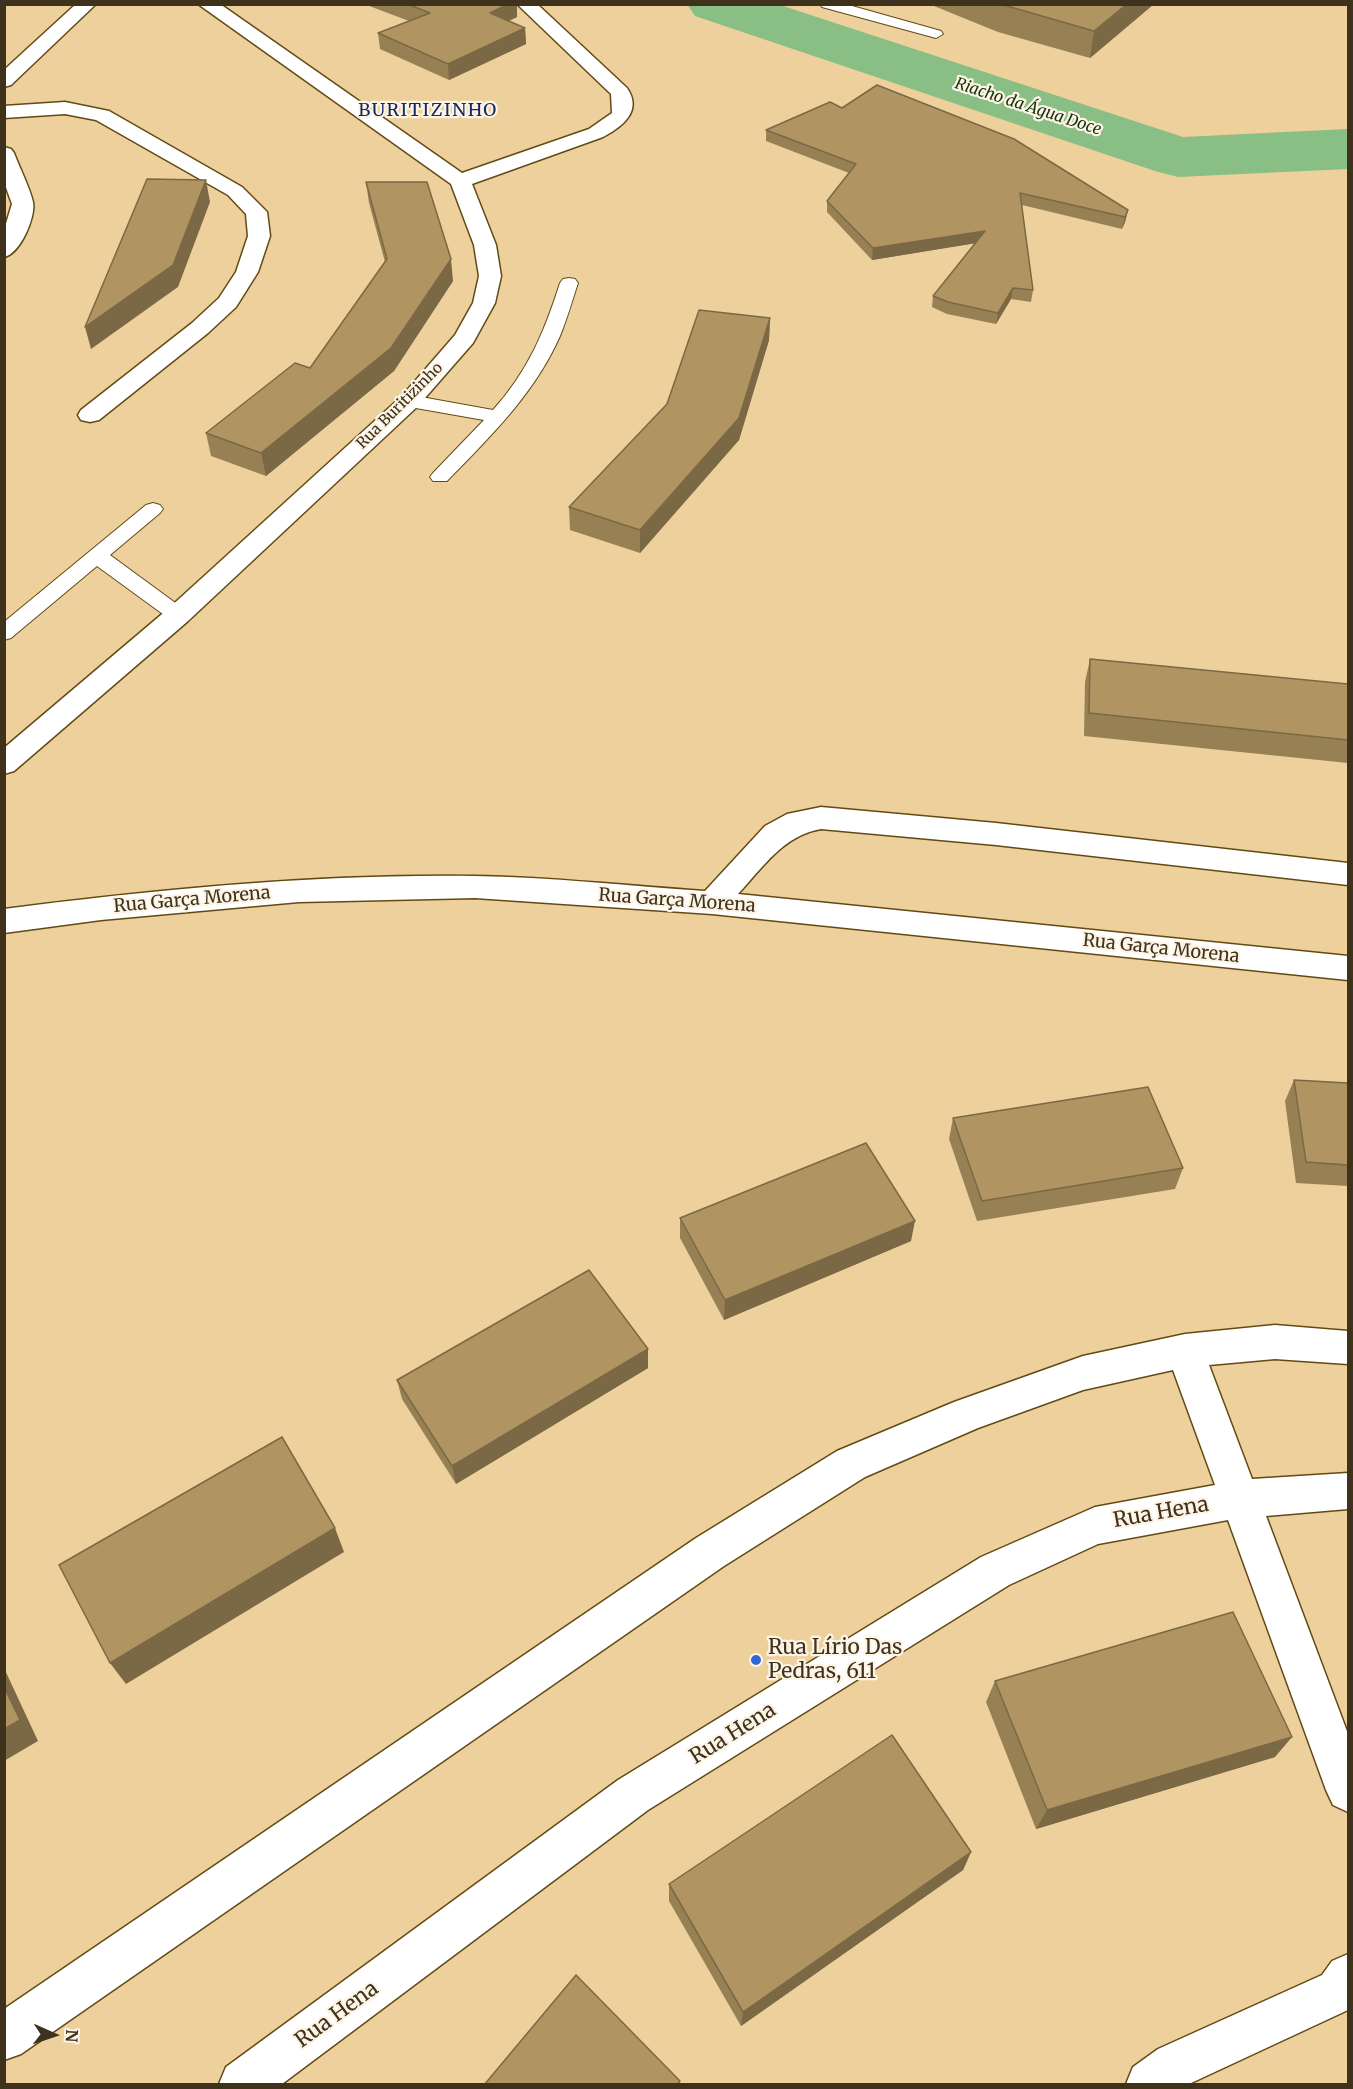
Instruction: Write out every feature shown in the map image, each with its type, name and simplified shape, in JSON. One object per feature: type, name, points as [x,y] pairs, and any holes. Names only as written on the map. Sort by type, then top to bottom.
[{"type":"street","points":[[4,81],[87,4]]},
{"type":"street","points":[[207,4],[460,180],[596,133],[613,124],[623,114],[624,104],[620,92],[526,4]]},
{"type":"street","points":[[4,112],[65,108],[102,115],[235,191],[256,212],[259,236],[247,272],[228,302],[90,414]]},
{"type":"street","points":[[4,153],[23,204],[12,241],[4,251]]},
{"type":"street","name":"Rua Buritizinho","points":[[4,764],[178,615],[410,401],[465,338],[484,303],[490,276],[485,245],[460,180]]},
{"type":"street","points":[[712,903],[776,834],[798,822],[821,818],[996,834],[1348,874]]},
{"type":"street","name":"Rua Garça Morena","points":[[4,921],[101,908],[299,891],[475,887],[712,903],[1348,968]]},
{"type":"street","points":[[4,2037],[710,1552],[851,1464],[968,1414],[1083,1373],[1185,1351],[1275,1342],[1348,1347]]},
{"type":"street","points":[[1185,1351],[1348,1791]]},
{"type":"street","name":"Rua Hena","points":[[243,2085],[633,1795],[995,1571],[1095,1526],[1239,1499],[1348,1491]]},
{"type":"street","points":[[1150,2085],[1175,2066],[1343,1984]]},
{"type":"lane","points":[[827,4],[936,34]]},
{"type":"lane","points":[[440,477],[498,417],[524,380],[550,337],[569,284]]},
{"type":"lane","points":[[410,401],[498,417]]},
{"type":"lane","points":[[4,633],[153,509]]},
{"type":"lane","points":[[97,556],[178,615]]},
{"type":"building","points":[[407,4],[508,4],[490,13],[525,28],[448,64],[378,33],[430,13]]},
{"type":"building","points":[[1000,4],[1127,4],[1094,31]]},
{"type":"building","points":[[877,85],[1014,139],[1128,210],[1125,217],[1020,193],[1033,290],[1013,288],[998,313],[948,302],[933,296],[985,231],[873,248],[827,201],[856,164],[766,130],[830,102],[842,108]]},
{"type":"building","points":[[147,179],[206,180],[173,265],[85,327]]},
{"type":"building","points":[[366,182],[427,182],[451,259],[391,348],[261,453],[206,433],[295,363],[310,368],[387,259]]},
{"type":"building","points":[[699,310],[770,318],[739,418],[640,530],[569,507],[667,404]]},
{"type":"building","points":[[1090,659],[1348,684],[1348,740],[1089,713]]},
{"type":"building","points":[[1294,1080],[1348,1083],[1348,1165],[1306,1162]]},
{"type":"building","points":[[1148,1087],[1183,1168],[982,1201],[953,1118]]},
{"type":"building","points":[[866,1143],[915,1221],[725,1300],[680,1218]]},
{"type":"building","points":[[589,1270],[648,1349],[452,1466],[397,1380]]},
{"type":"building","points":[[282,1437],[335,1528],[110,1663],[59,1565]]},
{"type":"building","points":[[1233,1612],[1292,1737],[1047,1810],[995,1681]]},
{"type":"building","points":[[4,1687],[20,1720],[4,1729]]},
{"type":"building","points":[[892,1735],[971,1852],[743,2012],[669,1884]]},
{"type":"building","points":[[576,1975],[680,2081],[677,2085],[484,2085]]},
{"type":"waterway","name":"Riacho da Água Doce","points":[[716,4],[1178,157],[1348,149]]},
{"type":"place","name":"Rua Lírio Das Pedras, 611","points":[[756,1660]]},
{"type":"district","name":"BURITIZINHO","points":[[428,111]]}]
